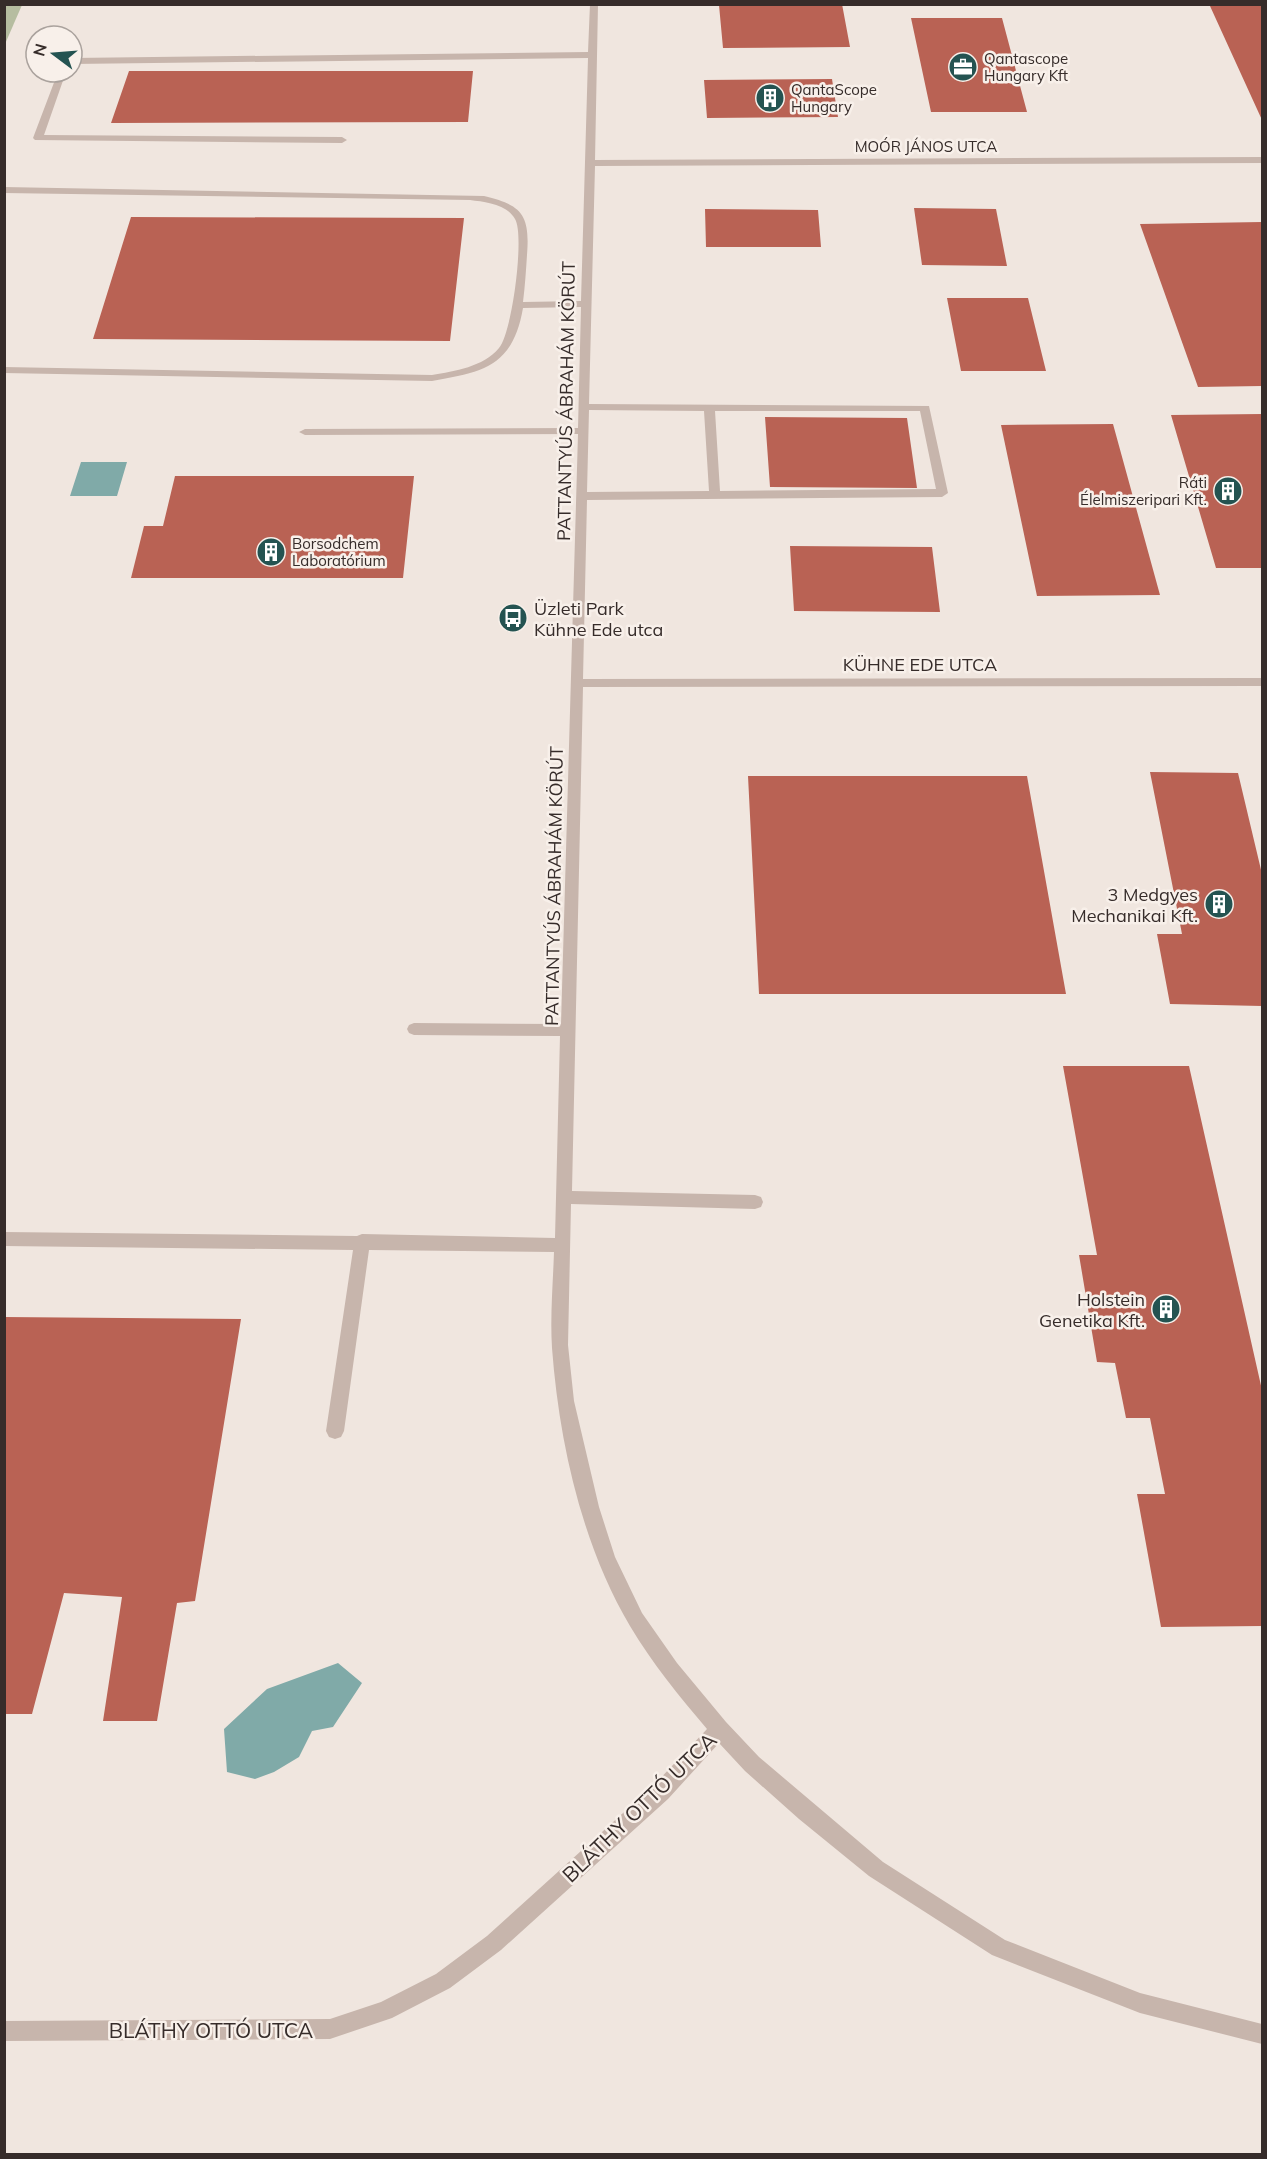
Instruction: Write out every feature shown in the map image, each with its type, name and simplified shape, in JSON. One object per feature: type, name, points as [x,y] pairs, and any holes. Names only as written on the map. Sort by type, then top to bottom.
[{"type":"street","name":"PATTANTYÚS ÁBRAHÁM KÖRÚT","points":[[594,4],[560,1345],[566,1401],[590,1507],[607,1559],[636,1619],[670,1670],[719,1729]]},
{"type":"street","points":[[84,61],[592,55]]},
{"type":"street","points":[[58,84],[38,138],[342,140]]},
{"type":"street","name":"MOÓR JÁNOS UTCA","points":[[590,163],[1263,159]]},
{"type":"street","points":[[4,190],[442,195],[492,200],[510,209],[521,220],[524,234],[513,333],[504,350],[462,374],[432,378],[4,370]]},
{"type":"street","points":[[517,305],[586,304]]},
{"type":"street","points":[[581,496],[942,493],[925,408],[583,407]]},
{"type":"street","points":[[709,408],[715,495]]},
{"type":"street","points":[[305,432],[583,431]]},
{"type":"street","name":"KÜHNE EDE UTCA","points":[[577,682],[1263,682]]},
{"type":"street","points":[[414,1029],[568,1030]]},
{"type":"street","points":[[563,1197],[755,1202]]},
{"type":"street","points":[[4,1239],[362,1241],[562,1245]]},
{"type":"street","points":[[335,1431],[362,1241]]},
{"type":"street","name":"BLÁTHY OTTÓ UTCA","points":[[4,2031],[330,2029],[385,2012],[443,1981],[494,1943],[661,1792],[719,1729],[752,1764],[876,1869],[999,1948],[1140,2002],[1263,2034]]},
{"type":"green space","points":[[4,5],[22,5],[5,44]]},
{"type":"water","points":[[81,462],[127,462],[117,496],[70,496]]},
{"type":"water","points":[[338,1663],[362,1683],[333,1727],[312,1731],[299,1757],[274,1772],[255,1779],[227,1772],[224,1729],[267,1689]]},
{"type":"building","points":[[842,4],[850,47],[723,48],[719,5]]},
{"type":"building","points":[[1262,5],[1262,120],[1210,6]]},
{"type":"building","points":[[911,18],[1002,18],[1027,112],[931,112]]},
{"type":"building","points":[[129,71],[473,71],[468,122],[111,123]]},
{"type":"building","name":"QantaScope Hungary","points":[[832,79],[838,117],[707,118],[704,80]]},
{"type":"building","points":[[914,208],[996,209],[1007,266],[922,265]]},
{"type":"building","points":[[705,209],[818,210],[821,247],[706,247]]},
{"type":"building","points":[[131,217],[464,218],[450,341],[93,339]]},
{"type":"building","points":[[1262,222],[1262,386],[1198,387],[1140,224]]},
{"type":"building","points":[[947,298],[1028,298],[1046,371],[961,371]]},
{"type":"building","name":"Ráti Élelmiszeripari Kft.","points":[[1262,414],[1262,568],[1216,568],[1171,415]]},
{"type":"building","points":[[765,417],[907,418],[917,488],[770,487]]},
{"type":"building","points":[[1113,424],[1160,595],[1037,596],[1001,425]]},
{"type":"building","name":"Borsodchem Laboratórium","points":[[175,476],[414,476],[403,578],[131,578],[144,526],[163,526]]},
{"type":"building","points":[[790,546],[932,547],[940,612],[794,611]]},
{"type":"building","name":"3 Medgyes Mechanikai Kft.","points":[[1150,772],[1238,773],[1262,874],[1262,1006],[1170,1004],[1157,934],[1182,934]]},
{"type":"building","points":[[748,776],[1027,776],[1066,994],[759,994]]},
{"type":"building","name":"Holstein Genetika Kft.","points":[[1063,1066],[1189,1066],[1262,1390],[1262,1626],[1161,1627],[1137,1494],[1165,1494],[1150,1418],[1126,1418],[1115,1363],[1097,1362],[1079,1255],[1097,1255]]},
{"type":"building","points":[[4,1317],[241,1319],[195,1601],[177,1603],[157,1721],[103,1721],[122,1597],[64,1593],[32,1714],[4,1714]]},
{"type":"place","name":"Qantascope Hungary Kft","points":[[963,67]]},
{"type":"place","name":"QantaScope Hungary","points":[[770,98]]},
{"type":"place","name":"Ráti Élelmiszeripari Kft.","points":[[1228,491]]},
{"type":"place","name":"Borsodchem Laboratórium","points":[[271,552]]},
{"type":"place","name":"Üzleti Park Kühne Ede utca","points":[[513,618]]},
{"type":"place","name":"3 Medgyes Mechanikai Kft.","points":[[1219,904]]},
{"type":"place","name":"Holstein Genetika Kft.","points":[[1166,1309]]}]
